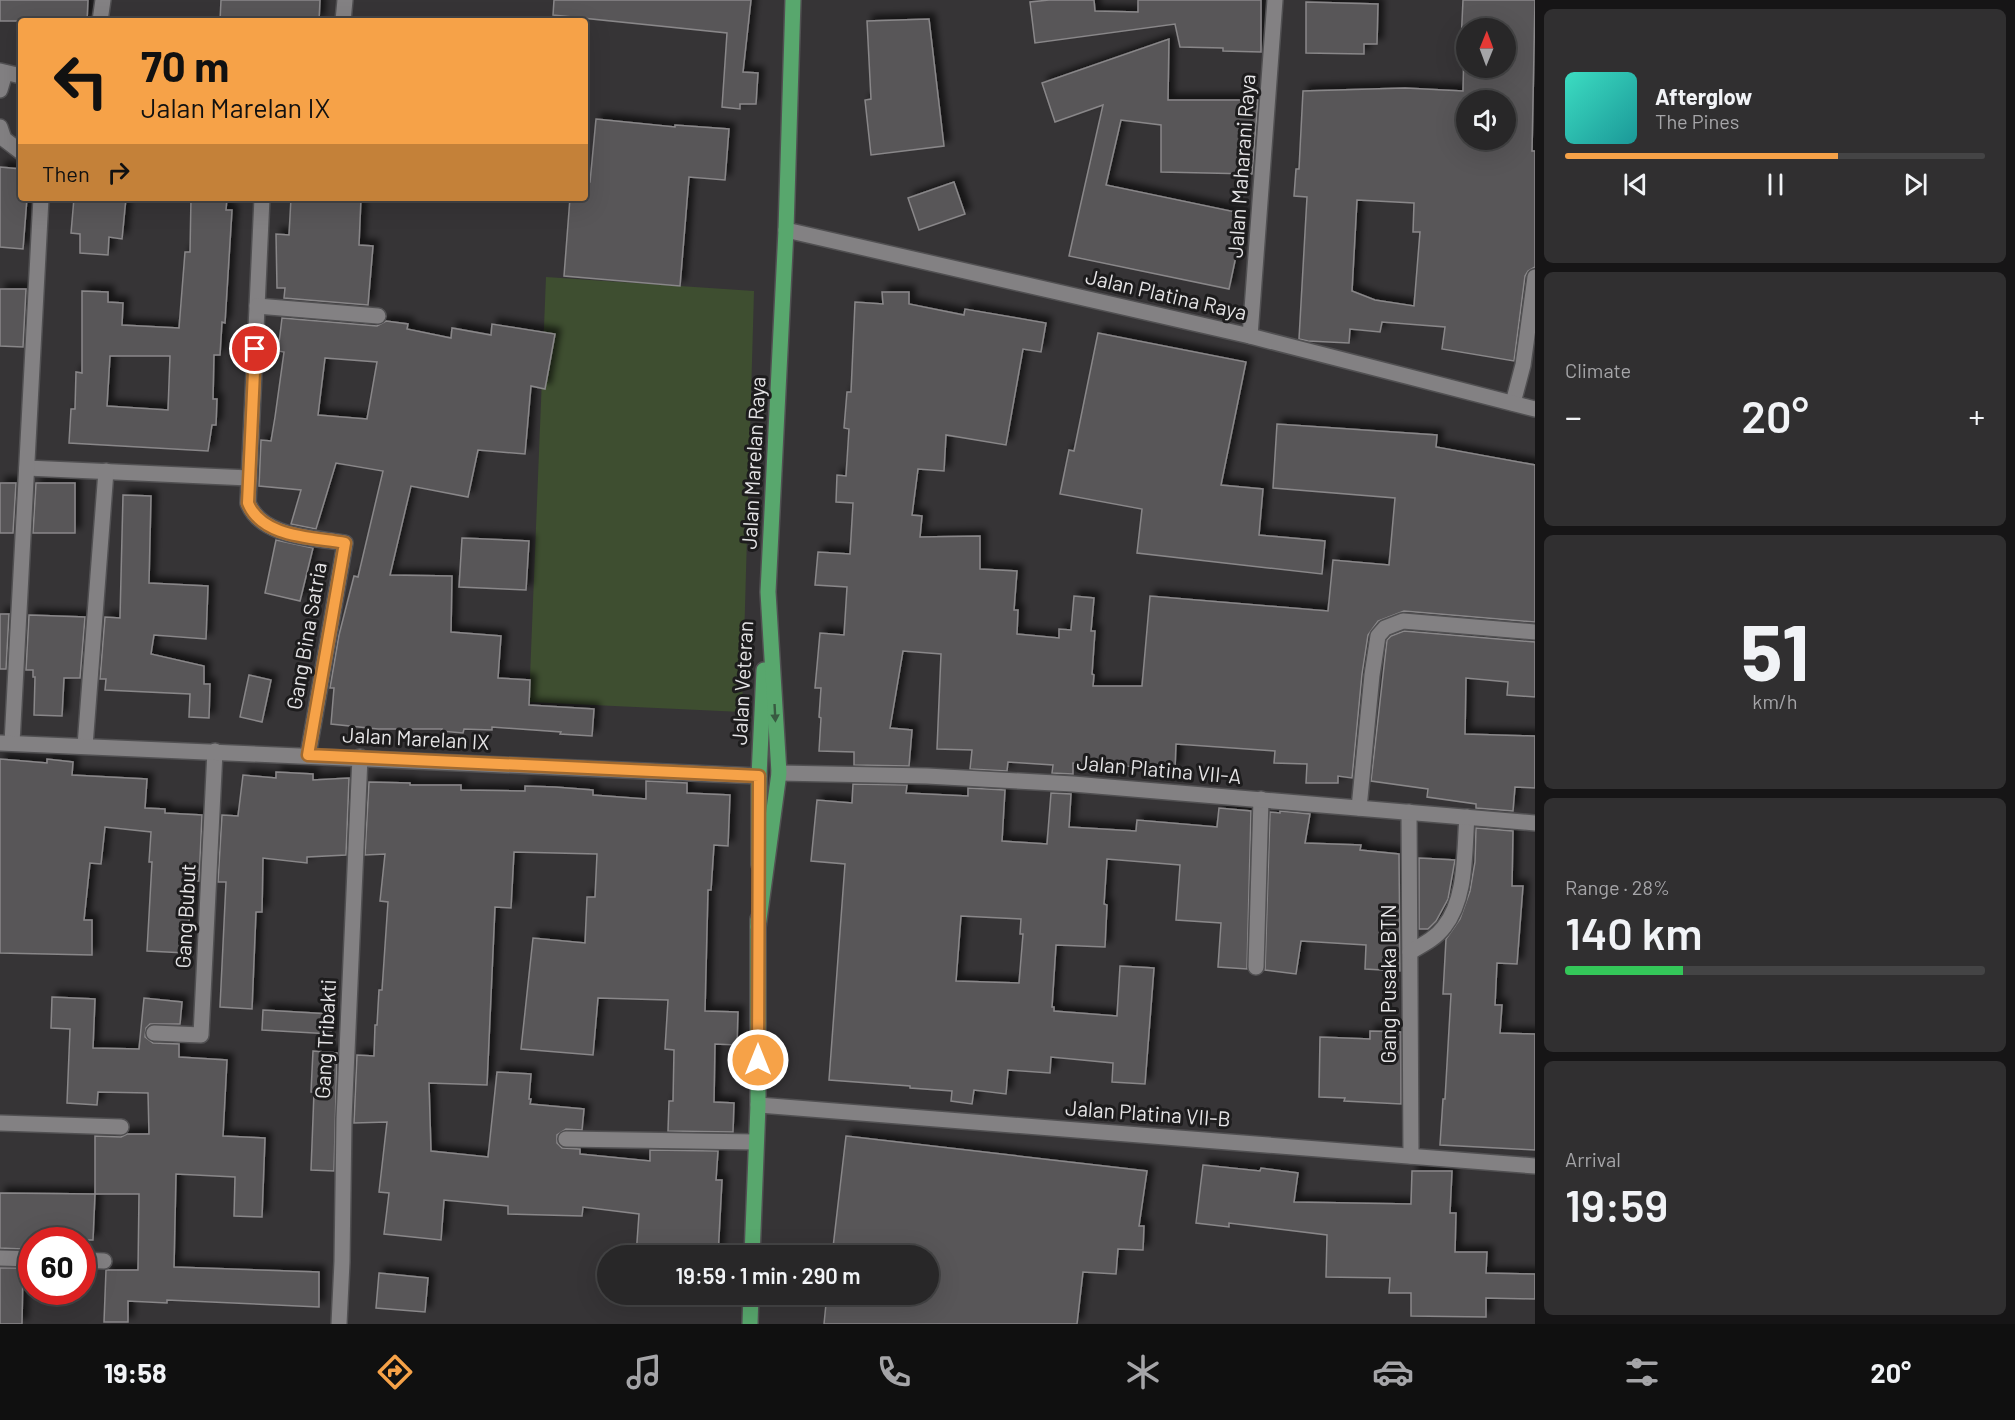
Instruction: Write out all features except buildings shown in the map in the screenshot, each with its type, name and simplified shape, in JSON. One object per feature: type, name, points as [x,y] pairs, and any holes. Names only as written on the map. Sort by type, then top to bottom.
[{"type":"main road","name":"Jalan Marelan Raya","points":[[758,927],[779,773],[768,592],[786,230],[793,0]]},
{"type":"main road","name":"Jalan Veteran","points":[[759,776],[768,592]]},
{"type":"main road","name":"Jalan Marelan Raya","points":[[752,1245],[758,1105],[759,776]]},
{"type":"main road","points":[[750,1324],[751,1305]]},
{"type":"street","points":[[100,18],[103,0]]},
{"type":"street","points":[[343,18],[345,0]]},
{"type":"street","name":"Jalan Maharani Raya","points":[[1250,336],[1275,0]]},
{"type":"street","points":[[0,90],[2,72],[18,75]]},
{"type":"street","points":[[0,127],[4,139],[18,150]]},
{"type":"street","points":[[6,743],[27,468],[41,201]]},
{"type":"street","name":"Gang Bina Satria","points":[[262,201],[248,503],[253,514],[273,528],[345,543],[308,755]]},
{"type":"street","name":"Jalan Platina Raya","points":[[786,230],[1250,336],[1535,409]]},
{"type":"street","points":[[1513,403],[1523,365],[1535,277]]},
{"type":"street","points":[[257,306],[378,316]]},
{"type":"street","points":[[27,468],[249,478]]},
{"type":"street","points":[[85,746],[106,471]]},
{"type":"street","points":[[1359,808],[1372,675],[1378,636],[1385,628],[1403,621],[1535,632]]},
{"type":"street","name":"Jalan Marelan IX","points":[[6,743],[759,776]]},
{"type":"street","name":"Gang Bubut","points":[[154,1033],[201,1035],[215,751]]},
{"type":"street","name":"Gang Tribakti","points":[[339,1324],[344,1119],[360,757]]},
{"type":"street","name":"Jalan Platina VII-A","points":[[779,773],[927,776],[1073,784],[1535,823]]},
{"type":"street","points":[[1256,967],[1261,799]]},
{"type":"street","name":"Gang Pusaka BTN","points":[[1409,812],[1411,1156]]},
{"type":"street","points":[[1410,952],[1438,934],[1452,915],[1462,878],[1467,817]]},
{"type":"street","name":"Jalan Platina VII-B","points":[[758,1105],[1535,1166]]},
{"type":"street","points":[[0,1123],[121,1127]]},
{"type":"street","points":[[567,1139],[756,1142]]},
{"type":"street","points":[[0,1258],[18,1259]]},
{"type":"street","points":[[96,1261],[104,1261]]},
{"type":"green space","points":[[546,277],[754,291],[742,712],[529,702]]},
{"type":"route","points":[[255,349],[248,503],[253,514],[273,528],[345,543],[308,755],[759,776],[758,1060]]}]
